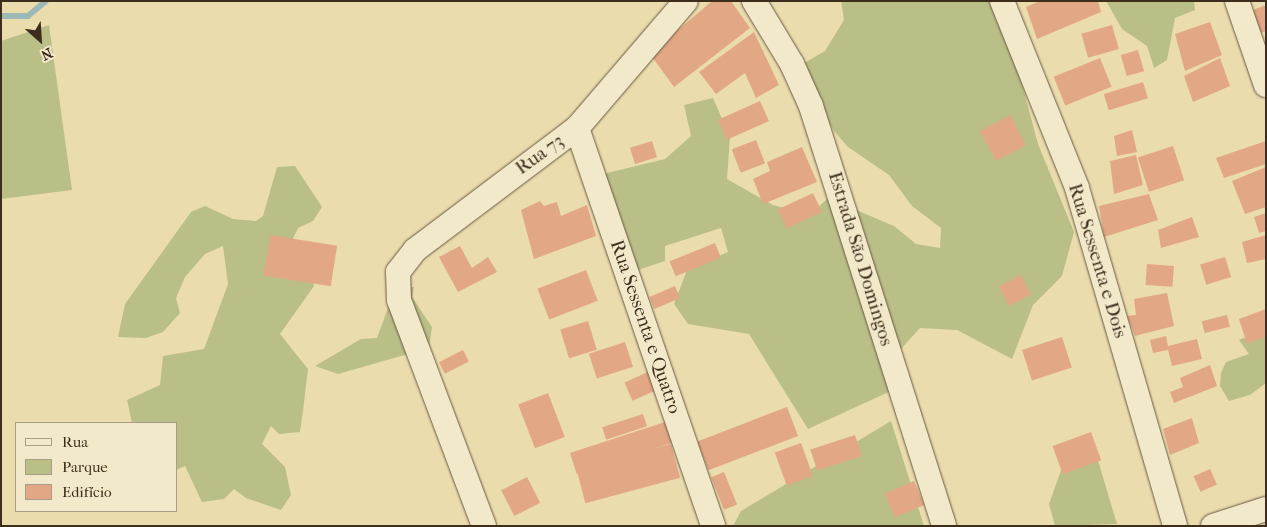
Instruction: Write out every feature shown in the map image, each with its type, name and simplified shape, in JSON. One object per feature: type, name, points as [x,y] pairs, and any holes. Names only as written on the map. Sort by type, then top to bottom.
[{"type":"street","name":"Rua 73","points":[[484,526],[399,300],[398,272],[415,250],[577,128],[686,1]]},
{"type":"street","name":"Estrada São Domingos","points":[[754,1],[792,64],[811,106],[944,526]]},
{"type":"street","name":"Rua Sessenta e Dois","points":[[1002,1],[1077,188],[1175,526]]},
{"type":"street","points":[[1237,1],[1266,85]]},
{"type":"street","name":"Rua Sessenta e Quatro","points":[[577,128],[713,526]]},
{"type":"street","points":[[1213,526],[1266,509]]},
{"type":"green space","points":[[841,1],[990,1],[1011,43],[1038,144],[1074,232],[1062,276],[1033,305],[1012,359],[957,330],[920,328],[901,349],[893,390],[808,429],[749,334],[688,324],[674,304],[687,270],[728,252],[721,228],[665,246],[665,261],[635,271],[603,174],[665,159],[691,136],[684,105],[713,98],[730,137],[727,179],[773,205],[810,215],[828,198],[894,226],[916,244],[940,248],[941,228],[912,206],[889,175],[848,147],[834,131],[799,66],[825,51],[844,20]]},
{"type":"green space","points":[[1106,1],[1194,1],[1195,10],[1175,18],[1167,60],[1154,68],[1147,46],[1122,29]]},
{"type":"green space","points":[[49,25],[72,190],[1,199],[1,41]]},
{"type":"green space","points":[[295,166],[322,207],[313,221],[298,228],[288,249],[309,268],[314,286],[280,334],[308,369],[300,432],[279,434],[271,426],[262,444],[285,467],[291,495],[281,510],[246,498],[234,489],[224,499],[202,502],[185,466],[178,469],[178,422],[132,422],[127,400],[160,385],[163,356],[204,349],[228,284],[223,246],[205,254],[185,277],[176,298],[180,313],[163,332],[146,338],[118,337],[125,304],[191,212],[205,206],[233,219],[256,221],[263,216],[277,167]]},
{"type":"green space","points":[[396,286],[414,287],[412,297],[432,327],[429,348],[338,374],[315,366],[361,339],[377,338]]},
{"type":"green space","points":[[1266,329],[1266,383],[1250,395],[1229,401],[1220,386],[1221,373],[1226,362],[1249,354],[1239,340]]},
{"type":"green space","points":[[891,421],[924,526],[733,526],[741,511]]},
{"type":"green space","points":[[1097,457],[1117,524],[1055,526],[1049,504],[1065,459]]},
{"type":"building","points":[[712,1],[731,1],[750,28],[674,87],[650,54]]},
{"type":"building","points":[[1040,1],[1098,1],[1101,12],[1037,39],[1026,7]]},
{"type":"building","points":[[1266,5],[1266,31],[1260,33],[1253,10]]},
{"type":"building","points":[[1210,22],[1222,55],[1185,71],[1175,34]]},
{"type":"building","points":[[1112,25],[1119,49],[1088,58],[1081,34]]},
{"type":"building","points":[[754,32],[779,85],[756,98],[745,73],[716,94],[699,72]]},
{"type":"building","points":[[1138,50],[1144,71],[1127,76],[1121,55]]},
{"type":"building","points":[[1100,58],[1112,87],[1065,105],[1054,77]]},
{"type":"building","points":[[1220,58],[1230,86],[1193,102],[1184,76]]},
{"type":"building","points":[[1143,82],[1148,98],[1109,110],[1104,94]]},
{"type":"building","points":[[760,101],[769,121],[727,140],[718,120]]},
{"type":"building","points":[[1010,115],[1026,145],[996,161],[980,131]]},
{"type":"building","points":[[1132,130],[1137,152],[1117,156],[1114,136]]},
{"type":"building","points":[[756,140],[765,163],[741,173],[732,149]]},
{"type":"building","points":[[652,141],[657,157],[635,164],[630,148]]},
{"type":"building","points":[[1266,141],[1266,164],[1224,178],[1216,158]]},
{"type":"building","points":[[1173,146],[1184,180],[1149,192],[1138,157]]},
{"type":"building","points":[[802,147],[817,182],[763,204],[753,179],[770,171],[767,162]]},
{"type":"building","points":[[1136,155],[1143,185],[1114,194],[1110,161]]},
{"type":"building","points":[[1266,167],[1266,207],[1245,214],[1232,181]]},
{"type":"building","points":[[813,193],[822,212],[787,229],[778,209]]},
{"type":"building","points":[[1149,194],[1158,220],[1104,237],[1099,206]]},
{"type":"building","points":[[540,201],[544,206],[557,202],[561,216],[587,205],[596,236],[534,259],[521,210]]},
{"type":"building","points":[[1266,213],[1266,231],[1259,233],[1254,217]]},
{"type":"building","points":[[1192,217],[1199,237],[1161,248],[1158,230]]},
{"type":"building","points":[[270,235],[337,246],[331,286],[264,275]]},
{"type":"building","points":[[1266,235],[1266,259],[1247,263],[1242,242]]},
{"type":"building","points":[[715,243],[721,258],[676,276],[670,261]]},
{"type":"building","points":[[460,246],[472,268],[488,257],[497,272],[458,292],[439,257]]},
{"type":"building","points":[[1225,257],[1231,277],[1206,285],[1200,265]]},
{"type":"building","points":[[1147,264],[1174,266],[1172,287],[1146,285]]},
{"type":"building","points":[[586,270],[598,301],[549,319],[537,289]]},
{"type":"building","points":[[1021,275],[1031,295],[1009,306],[999,286]]},
{"type":"building","points":[[675,286],[680,298],[654,309],[649,297]]},
{"type":"building","points":[[1167,293],[1174,326],[1135,336],[1127,316],[1136,315],[1134,299]]},
{"type":"building","points":[[1266,309],[1266,336],[1247,344],[1239,319]]},
{"type":"building","points":[[1227,315],[1230,327],[1205,333],[1202,321]]},
{"type":"building","points":[[588,321],[597,350],[569,358],[560,329]]},
{"type":"building","points":[[1166,336],[1168,346],[1197,339],[1202,359],[1172,366],[1168,350],[1153,353],[1150,340]]},
{"type":"building","points":[[1062,337],[1072,367],[1032,380],[1022,350]]},
{"type":"building","points":[[625,342],[633,367],[597,378],[589,354]]},
{"type":"building","points":[[463,350],[469,362],[445,374],[439,362]]},
{"type":"building","points":[[1210,365],[1217,386],[1174,403],[1170,392],[1183,387],[1180,378]]},
{"type":"building","points":[[650,371],[658,389],[633,401],[624,382]]},
{"type":"building","points":[[548,393],[565,437],[535,448],[518,404]]},
{"type":"building","points":[[787,407],[798,436],[708,470],[697,441]]},
{"type":"building","points":[[643,414],[647,426],[606,440],[602,427]]},
{"type":"building","points":[[1192,418],[1199,443],[1170,455],[1163,429]]},
{"type":"building","points":[[665,422],[672,443],[577,474],[570,453]]},
{"type":"building","points":[[1091,432],[1101,460],[1063,474],[1052,446]]},
{"type":"building","points":[[855,435],[862,456],[817,470],[810,450]]},
{"type":"building","points":[[801,443],[813,476],[787,485],[775,453]]},
{"type":"building","points":[[671,444],[680,478],[585,503],[576,469]]},
{"type":"building","points":[[1210,469],[1217,485],[1200,492],[1194,476]]},
{"type":"building","points":[[724,472],[737,504],[724,510],[711,477]]},
{"type":"building","points":[[527,477],[540,503],[514,516],[501,490]]},
{"type":"building","points":[[914,481],[924,505],[895,517],[885,494]]},
{"type":"waterway","points":[[1,16],[28,16],[46,1]]}]
